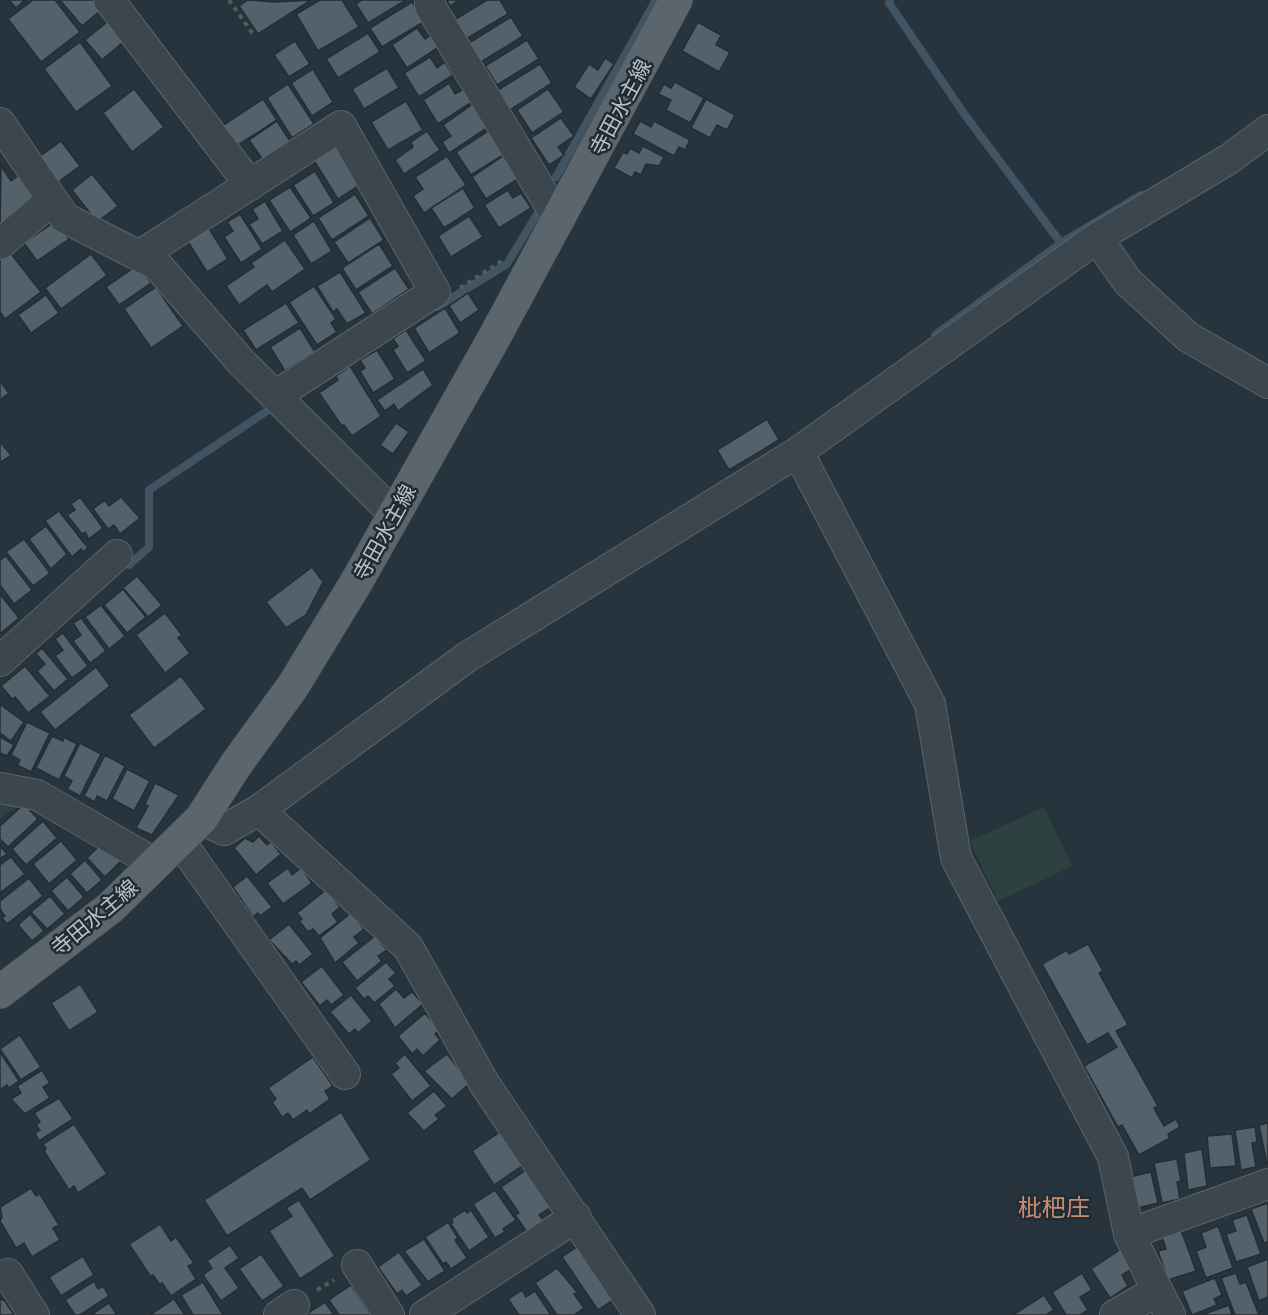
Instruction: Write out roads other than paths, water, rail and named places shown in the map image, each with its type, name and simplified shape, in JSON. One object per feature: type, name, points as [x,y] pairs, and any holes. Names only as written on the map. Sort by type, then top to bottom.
[{"type":"main road","name":"寺田水主線","points":[[0,992],[110,908],[190,829],[293,686],[357,581],[559,219],[676,0]]},
{"type":"street","points":[[109,0],[250,185]]},
{"type":"street","points":[[430,0],[430,6],[559,219]]},
{"type":"street","points":[[0,123],[65,218],[157,265],[242,363],[394,513]]},
{"type":"street","points":[[139,256],[341,126],[435,292],[275,396]]},
{"type":"street","points":[[190,829],[224,830],[259,810],[467,657],[798,453],[1097,238],[1229,159],[1268,130]]},
{"type":"street","points":[[0,244],[52,200]]},
{"type":"street","points":[[1097,238],[1128,282],[1188,337],[1268,383]]},
{"type":"street","points":[[798,453],[930,704],[956,858],[1113,1157],[1129,1234],[1163,1303],[1115,1315]]},
{"type":"street","points":[[0,662],[117,555]]},
{"type":"street","points":[[0,788],[37,795],[156,864]]},
{"type":"street","points":[[259,810],[408,947],[484,1083],[640,1315]]},
{"type":"street","points":[[190,829],[345,1074]]},
{"type":"street","points":[[1129,1234],[1268,1184]]},
{"type":"street","points":[[425,1315],[576,1217]]},
{"type":"street","points":[[357,1265],[389,1315]]},
{"type":"street","points":[[3,1271],[34,1315]]},
{"type":"waterway","points":[[556,177],[656,0]]},
{"type":"waterway","points":[[890,0],[889,3],[965,115],[1061,243]]},
{"type":"waterway","points":[[935,335],[1061,243],[1141,195]]},
{"type":"waterway","points":[[437,307],[507,264],[539,211]]},
{"type":"waterway","points":[[129,565],[149,547],[149,490],[273,407]]},
{"type":"district","name":"枇杷庄","points":[[1054,1207]]}]
